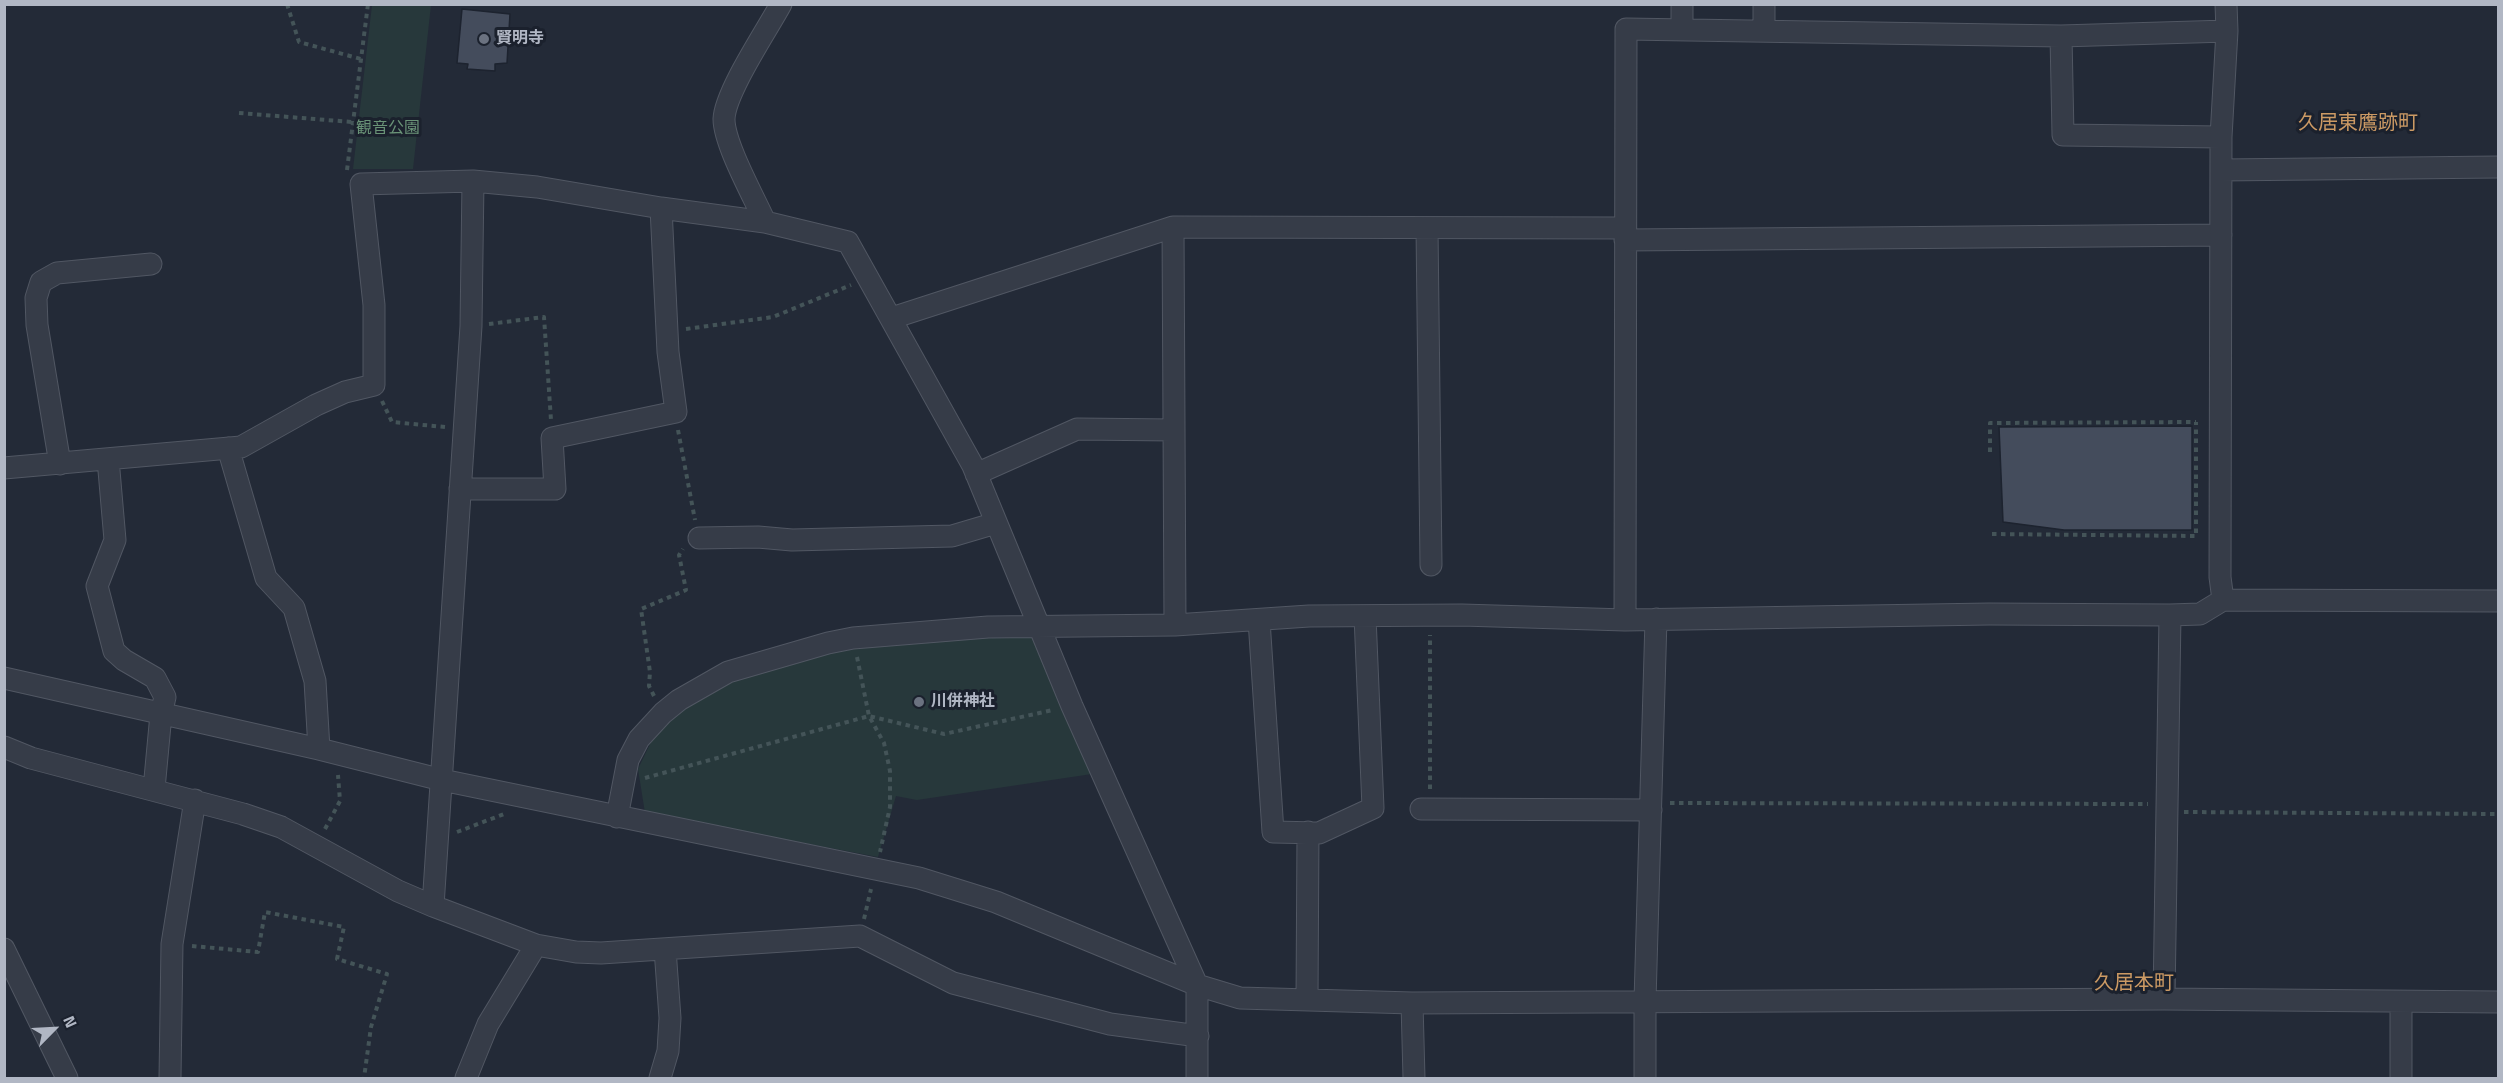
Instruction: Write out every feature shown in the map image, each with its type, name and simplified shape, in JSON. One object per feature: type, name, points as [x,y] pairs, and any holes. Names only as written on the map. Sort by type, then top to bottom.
[{"type":"street","points":[[765,222],[729,142],[724,119],[731,94],[781,4]]},
{"type":"street","points":[[1682,4],[1683,30]]},
{"type":"street","points":[[1764,4],[1764,31]]},
{"type":"street","points":[[2223,600],[2220,577],[2221,137],[2227,31],[2226,4]]},
{"type":"street","points":[[1625,620],[1626,29],[2061,36],[2227,31]]},
{"type":"street","points":[[2061,36],[2063,135],[2221,137]]},
{"type":"street","points":[[2221,170],[2499,167]]},
{"type":"street","points":[[433,906],[471,326],[473,181]]},
{"type":"street","points":[[4,468],[241,447],[316,405],[345,392],[374,385],[374,305],[361,184],[473,181],[537,187],[661,208],[765,222],[848,242],[892,318],[976,474],[1072,706],[1197,985],[1197,1078]]},
{"type":"street","points":[[460,489],[555,489],[552,438],[676,412],[668,331],[661,208]]},
{"type":"street","points":[[892,318],[1173,227],[1427,228],[1625,234],[2221,235]]},
{"type":"street","points":[[1173,227],[1175,625]]},
{"type":"street","points":[[1427,228],[1431,565]]},
{"type":"street","points":[[60,464],[38,325],[36,298],[41,282],[57,273],[151,264]]},
{"type":"street","points":[[976,474],[1077,429],[1174,430]]},
{"type":"street","points":[[228,448],[266,578],[294,608],[315,681],[328,751]]},
{"type":"street","points":[[108,459],[115,540],[97,586],[114,651],[124,660],[155,678],[165,697],[161,714],[154,789]]},
{"type":"street","points":[[699,538],[758,537],[792,540],[952,536],[996,523]]},
{"type":"street","points":[[617,817],[628,760],[639,739],[663,712],[695,689],[728,672],[853,638],[910,632],[1039,625],[1175,625],[1365,616],[1431,615],[1625,620],[2170,615],[2200,614],[2223,600],[2499,601]]},
{"type":"street","points":[[2164,999],[2170,615]]},
{"type":"street","points":[[1259,620],[1273,832],[1319,833],[1373,808],[1365,616]]},
{"type":"street","points":[[1646,1078],[1645,1001],[1656,619]]},
{"type":"street","points":[[4,678],[328,751],[442,780],[939,883],[996,902],[1197,985],[1239,998],[1412,1003],[2164,999],[2499,1002]]},
{"type":"street","points":[[4,747],[31,758],[195,800],[281,827],[398,891],[536,945],[576,952],[665,949],[860,936],[953,983],[1110,1024],[1198,1036]]},
{"type":"street","points":[[170,1078],[172,944],[195,800]]},
{"type":"street","points":[[1425,809],[1651,806]]},
{"type":"street","points":[[1307,1000],[1308,832]]},
{"type":"street","points":[[466,1078],[488,1024],[536,945]]},
{"type":"street","points":[[4,949],[67,1078]]},
{"type":"street","points":[[660,1078],[668,1052],[670,1018],[665,949]]},
{"type":"street","points":[[2401,1002],[2401,1078]]},
{"type":"street","points":[[1412,1003],[1414,1078]]},
{"type":"path","points":[[287,4],[298,42],[361,59]]},
{"type":"path","points":[[361,184],[347,174],[368,4]]},
{"type":"path","points":[[239,113],[352,122]]},
{"type":"path","points":[[668,331],[773,317],[869,278]]},
{"type":"path","points":[[471,326],[544,317],[552,438]]},
{"type":"path","points":[[374,385],[392,422],[464,428]]},
{"type":"path","points":[[663,712],[649,686],[651,672],[641,609],[686,590],[679,555],[687,544],[699,538],[676,412]]},
{"type":"path","points":[[1992,534],[2196,536],[2196,422]]},
{"type":"path","points":[[1990,452],[1990,423],[2220,422]]},
{"type":"path","points":[[1425,809],[1431,615]]},
{"type":"path","points":[[853,638],[869,716],[884,743],[890,771],[890,807],[860,936]]},
{"type":"path","points":[[625,783],[869,716],[944,734],[1072,706]]},
{"type":"path","points":[[316,846],[340,801],[328,751]]},
{"type":"path","points":[[1651,806],[2166,808],[2499,814]]},
{"type":"path","points":[[437,839],[509,813]]},
{"type":"path","points":[[172,944],[258,952],[265,912],[344,927],[337,959],[387,974],[370,1027],[364,1078]]},
{"type":"green space","name":"観音公園","points":[[372,5],[431,5],[413,169],[353,169]]},
{"type":"green space","points":[[1026,634],[1036,641],[1092,774],[917,800],[896,796],[878,857],[645,813],[638,769],[652,740],[677,710],[721,683],[800,659],[875,645]]},
{"type":"building","name":"賢明寺","points":[[462,9],[510,14],[507,63],[495,64],[495,71],[467,69],[468,64],[457,63]]},
{"type":"building","points":[[2192,426],[2192,530],[2064,530],[2003,522],[1999,427]]},
{"type":"place","name":"賢明寺","points":[[484,39]]},
{"type":"place","name":"川併神社","points":[[919,702]]},
{"type":"district","name":"久居東鷹跡町","points":[[2358,124]]},
{"type":"district","name":"久居本町","points":[[2134,984]]}]
